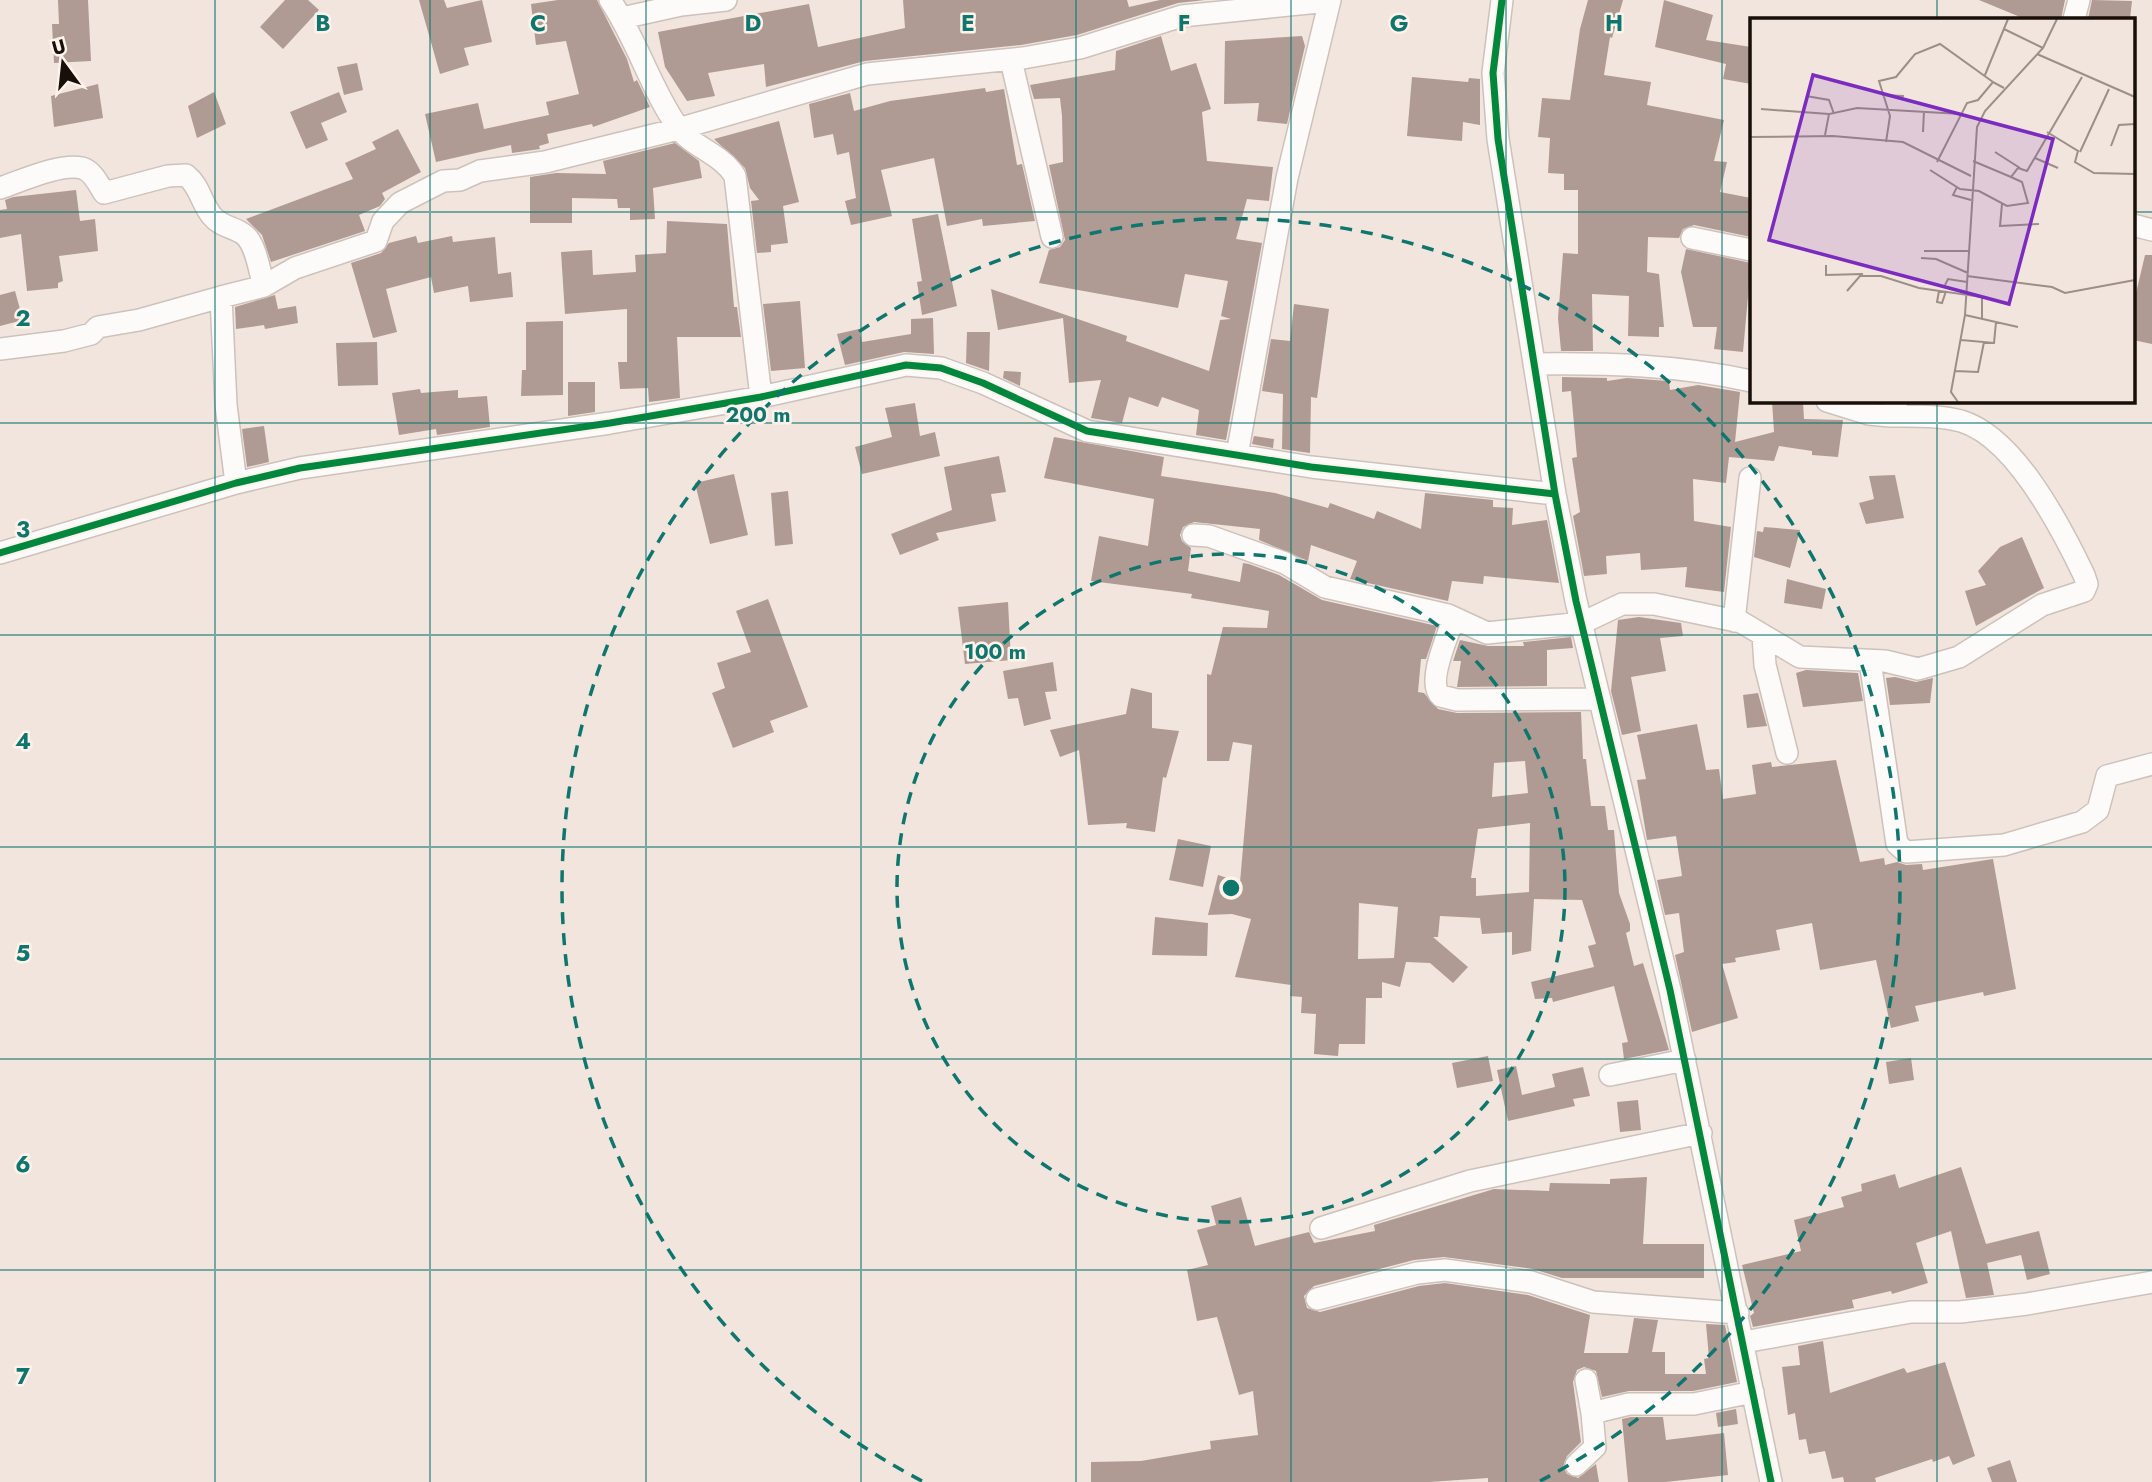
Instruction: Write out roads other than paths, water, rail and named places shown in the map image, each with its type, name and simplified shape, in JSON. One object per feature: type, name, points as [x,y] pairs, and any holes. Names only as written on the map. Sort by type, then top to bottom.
[{"type":"street","points":[[610,0],[622,18],[678,129],[727,164],[734,176],[761,397]]},
{"type":"street","points":[[622,18],[681,5],[726,0]]},
{"type":"street","points":[[0,349],[64,341],[91,334],[97,327],[139,320],[264,286],[295,268],[376,241],[383,221],[400,203],[443,181],[460,180],[480,171],[545,162],[678,129],[867,74],[1011,60],[1080,48],[1182,16],[1329,0],[1287,178],[1237,455]]},
{"type":"street","points":[[1502,0],[1493,73],[1498,139],[1555,494],[1580,614],[1685,1060],[1771,1482]]},
{"type":"street","points":[[2074,18],[2079,0]]},
{"type":"street","points":[[1011,60],[1052,237]]},
{"type":"street","points":[[0,188],[43,173],[81,168],[91,174],[104,193],[168,176],[187,175],[194,181],[212,217],[223,225],[244,233],[252,246],[264,286]]},
{"type":"street","points":[[2134,225],[2152,230]]},
{"type":"street","points":[[1692,238],[1750,250]]},
{"type":"street","points":[[221,297],[226,405],[236,483]]},
{"type":"street","points":[[1534,364],[1616,363],[1706,371],[1750,381]]},
{"type":"street","points":[[0,552],[236,483],[300,468],[610,423],[761,397],[906,365],[941,368],[983,383],[1087,431],[1325,468],[1555,494]]},
{"type":"street","points":[[1193,535],[1209,536],[1285,563],[1325,586],[1432,610],[1487,633],[1622,604],[1736,608],[1763,635],[1800,657],[1870,661],[1918,669],[1959,657],[2042,605],[2087,589],[2084,575],[2051,509],[2024,473],[1987,433],[1962,421],[1894,408],[1869,414],[1830,402]]},
{"type":"street","points":[[1736,608],[1751,478]]},
{"type":"street","points":[[1454,618],[1436,674],[1436,688],[1441,696],[1457,701],[1601,699]]},
{"type":"street","points":[[1763,635],[1765,665],[1787,753]]},
{"type":"street","points":[[1870,661],[1892,818],[1899,847],[1906,852],[2004,845],[2082,822],[2098,810],[2107,776],[2152,764]]},
{"type":"street","points":[[1610,1075],[1685,1060]]},
{"type":"street","points":[[1321,1228],[1470,1181],[1700,1133]]},
{"type":"street","points":[[1317,1299],[1417,1273],[1445,1270],[1531,1282],[1593,1303],[1738,1313]]},
{"type":"street","points":[[1744,1342],[1911,1312],[1960,1312],[2027,1304],[2152,1283]]},
{"type":"street","points":[[1576,1465],[1595,1447],[1586,1380]]},
{"type":"street","points":[[1592,1413],[1629,1404],[1694,1404],[1754,1392]]}]
